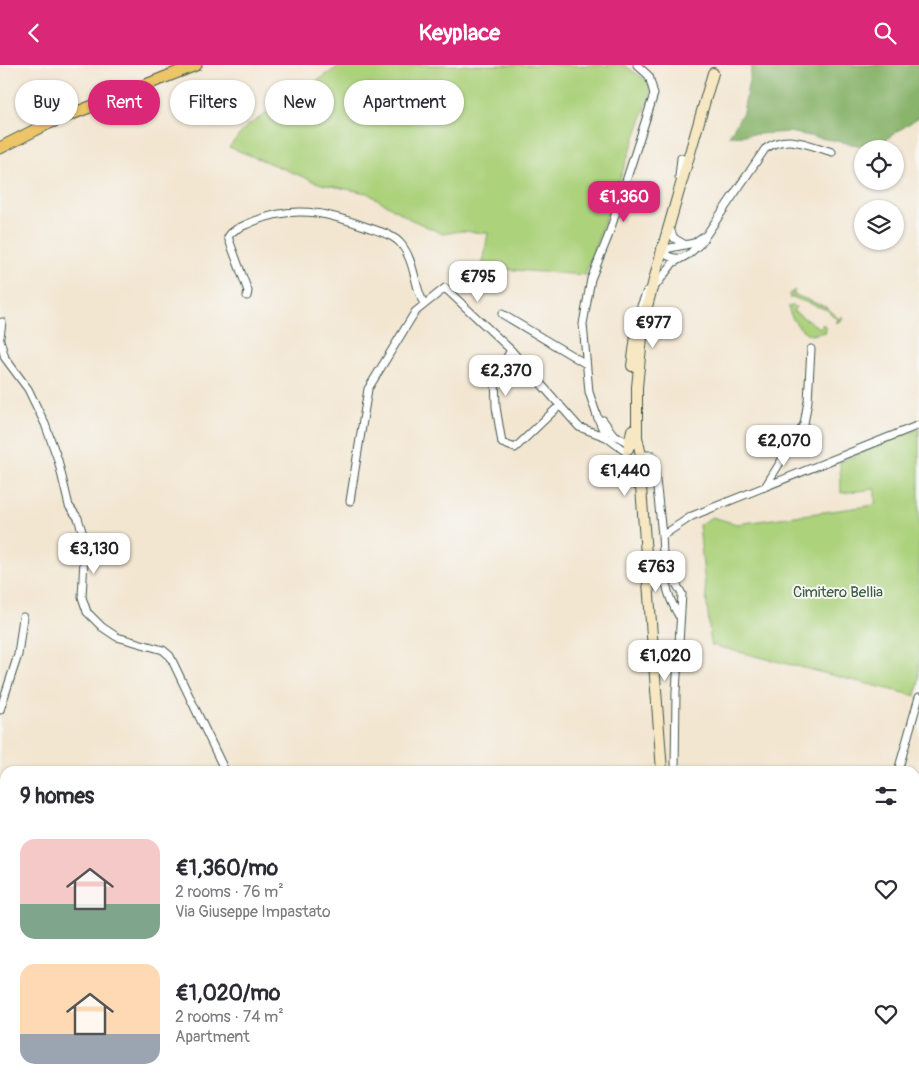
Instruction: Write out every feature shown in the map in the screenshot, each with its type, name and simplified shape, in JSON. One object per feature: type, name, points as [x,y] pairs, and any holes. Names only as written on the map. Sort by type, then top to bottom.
[{"type":"main road","points":[[0,148],[47,124],[196,65]]},
{"type":"main road","points":[[662,766],[644,524],[633,452],[633,351],[641,306],[681,158],[701,95],[715,69]]},
{"type":"main road","points":[[633,452],[641,341],[650,293],[715,69]]},
{"type":"street","points":[[606,437],[592,402],[586,364],[583,324],[591,279],[608,237],[654,94],[649,76],[637,65]]},
{"type":"street","points":[[650,293],[667,269],[694,250],[761,153],[772,144],[784,140],[793,140],[832,152]]},
{"type":"street","points":[[681,158],[680,174],[660,245],[665,254],[672,258],[681,258]]},
{"type":"street","points":[[247,296],[248,291],[228,237],[234,230],[261,218],[294,211],[332,215],[381,232],[396,240],[404,250],[416,280],[418,293],[424,304]]},
{"type":"street","points":[[668,226],[674,238],[684,245]]},
{"type":"street","points":[[641,306],[658,252],[694,243],[708,231]]},
{"type":"street","points":[[350,501],[368,389],[409,321],[424,304],[442,289],[449,289],[511,350],[579,427],[606,437],[633,452],[652,455],[668,595],[679,616]]},
{"type":"street","points":[[502,314],[586,364]]},
{"type":"street","points":[[2,322],[0,338],[6,358],[28,389],[45,424],[58,460],[69,506],[78,518],[85,541],[86,559],[82,579],[82,597],[87,611],[102,627],[117,637],[163,650],[170,656],[224,766]]},
{"type":"street","points":[[765,487],[804,424],[808,401],[810,349]]},
{"type":"street","points":[[511,350],[494,378],[496,407],[502,443],[515,448],[560,405]]},
{"type":"street","points":[[592,402],[613,434],[633,452]]},
{"type":"street","points":[[662,536],[692,516],[919,425]]},
{"type":"street","points":[[663,561],[667,564],[682,594],[679,616],[674,721],[675,766]]},
{"type":"street","points":[[0,710],[18,655],[23,617]]},
{"type":"street","points":[[899,766],[919,697]]},
{"type":"green space","points":[[341,65],[624,65],[649,82],[651,93],[585,275],[500,269],[483,264],[488,233],[461,231],[443,234],[410,219],[367,193],[321,184],[229,147],[247,126],[255,125],[255,121],[265,114],[265,125],[334,125],[334,80],[318,80]]},
{"type":"green space","points":[[752,65],[919,65],[919,117],[885,140],[854,140],[854,144],[789,132],[729,136],[743,112]]},
{"type":"green space","points":[[795,290],[793,294],[828,308],[839,319],[843,316],[841,321],[835,323],[838,320],[827,310],[792,297],[790,299],[789,294]]},
{"type":"green space","points":[[788,307],[796,307],[793,311],[820,328],[823,324],[826,332],[811,335],[803,331],[791,316]]},
{"type":"green space","name":"Cimitero Bellia","points":[[919,429],[919,680],[916,696],[711,645],[699,525],[712,517],[737,524],[875,505],[875,489],[841,493],[840,462]]}]
